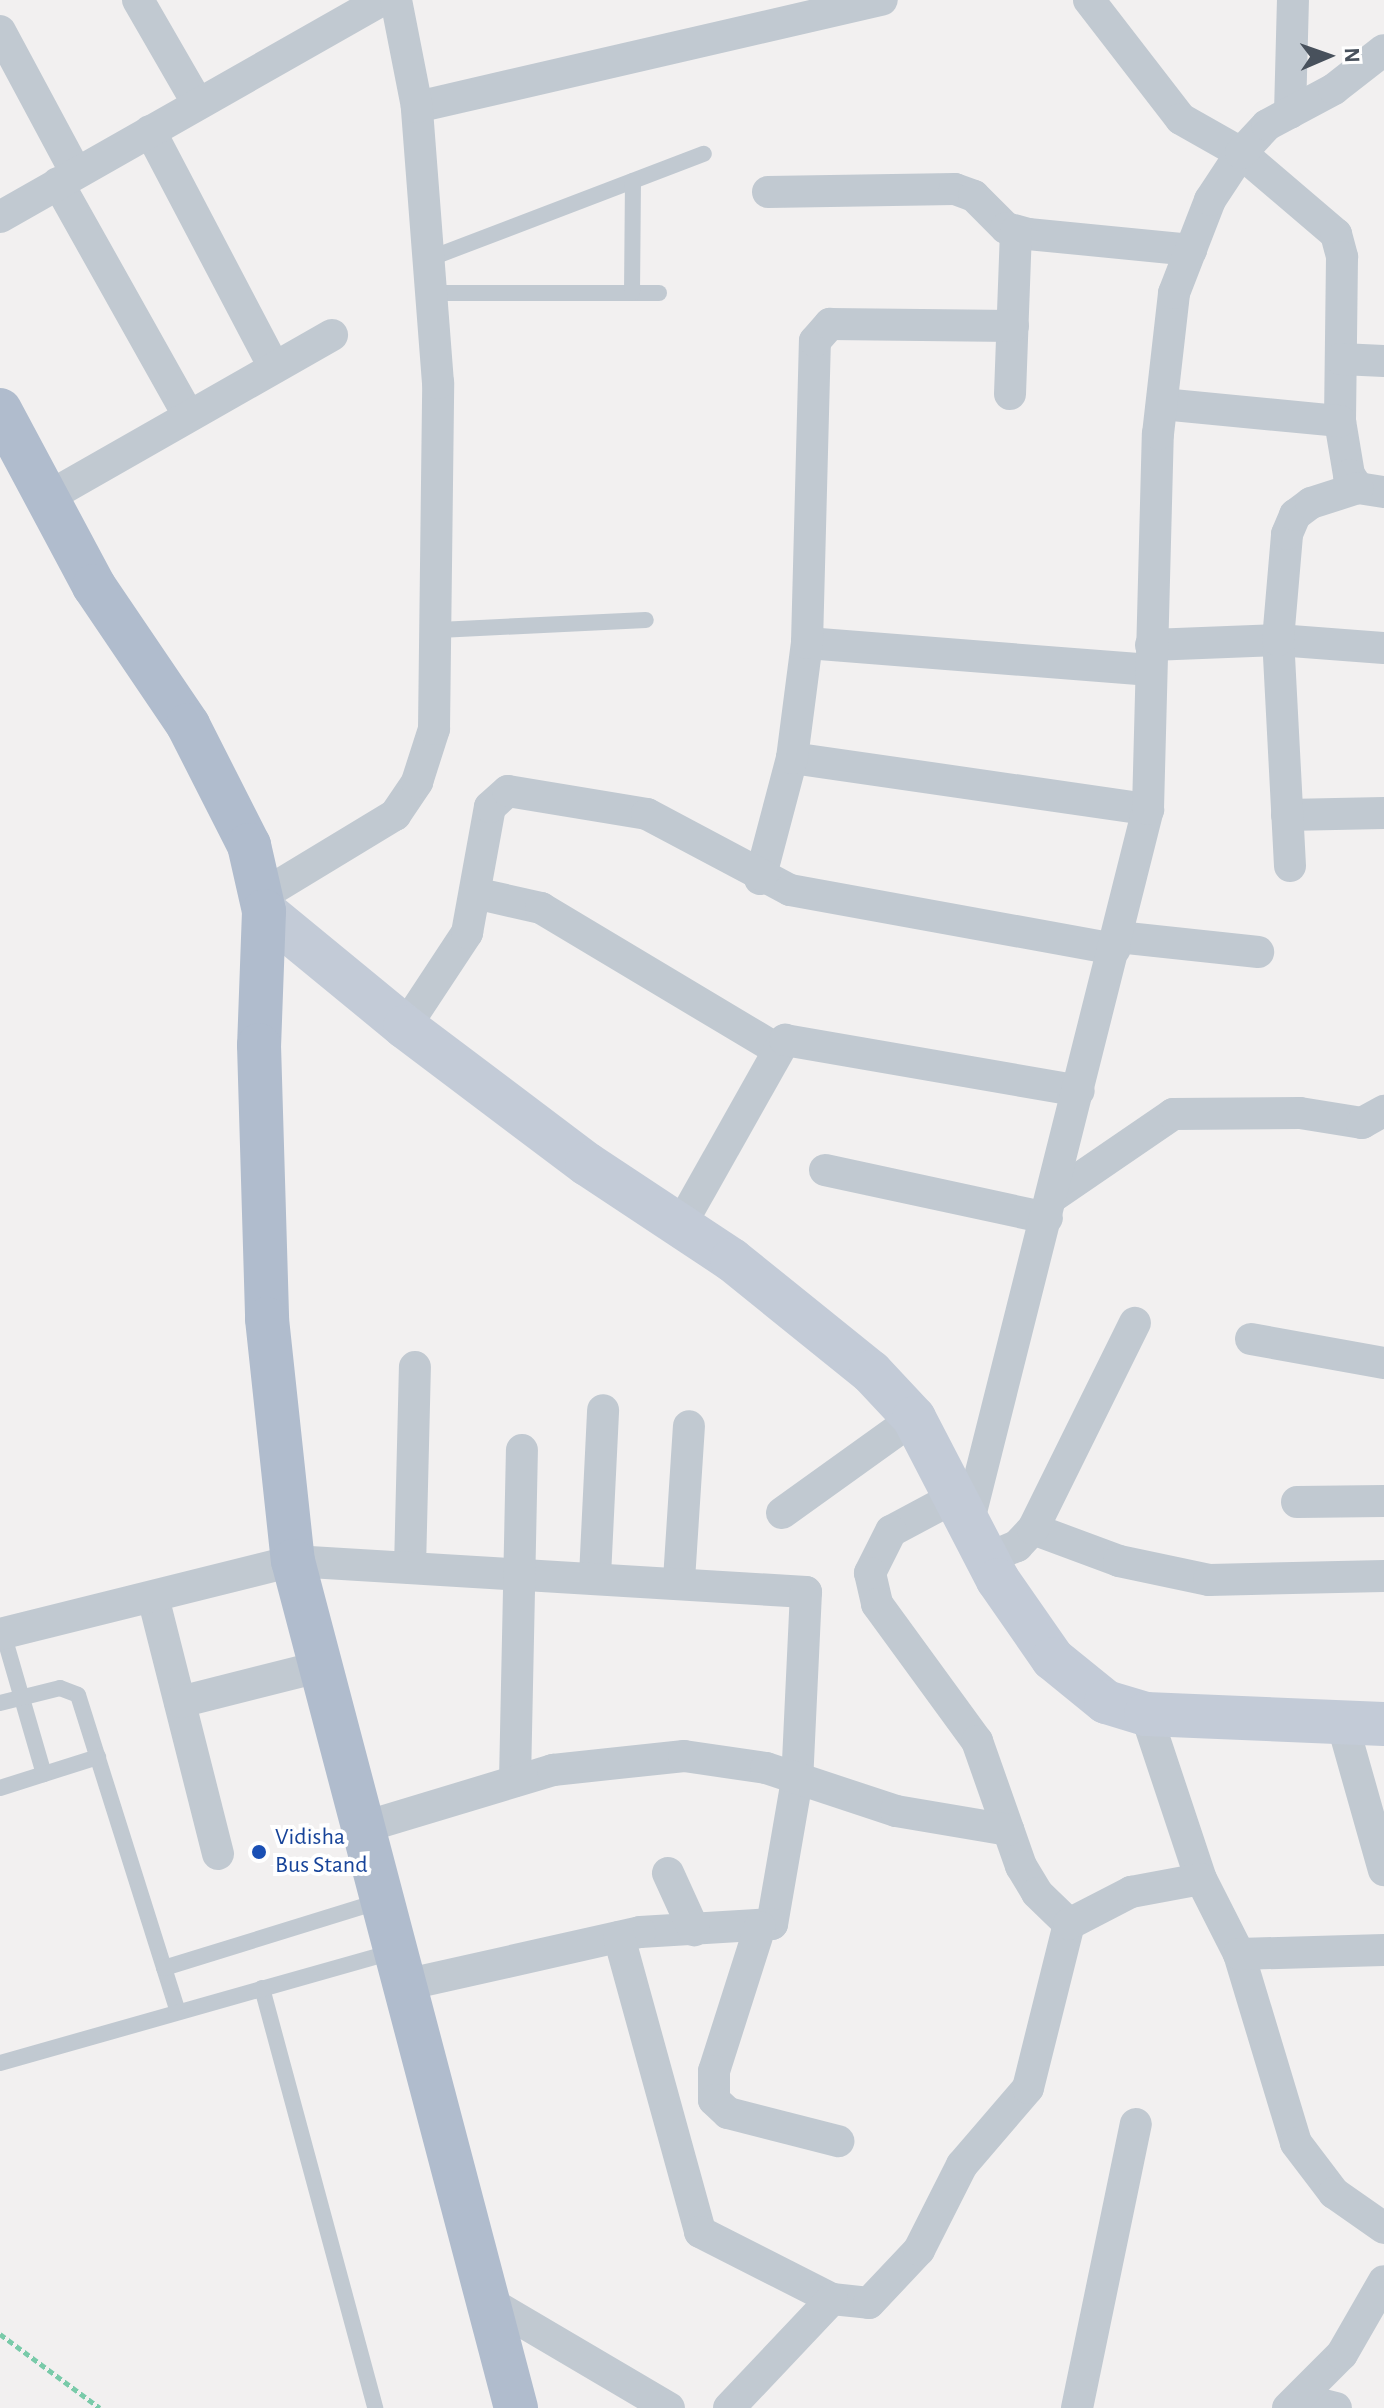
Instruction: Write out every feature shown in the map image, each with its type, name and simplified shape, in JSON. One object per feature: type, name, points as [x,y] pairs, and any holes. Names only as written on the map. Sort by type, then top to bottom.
[{"type":"main road","points":[[0,410],[94,586],[229,797],[263,904],[262,1213],[293,1561],[361,1828],[494,2305],[516,2408]]},
{"type":"main road","points":[[263,904],[405,1027],[680,1226],[871,1372],[914,1418],[970,1527],[1053,1659],[1106,1702],[1146,1714],[1363,1723]]},
{"type":"street","points":[[138,0],[198,104]]},
{"type":"street","points":[[0,217],[382,0]]},
{"type":"street","points":[[263,904],[395,815],[428,754],[439,630],[433,293],[417,107],[396,0]]},
{"type":"street","points":[[417,107],[882,0]]},
{"type":"street","points":[[1089,0],[1181,119],[1241,153],[1336,234],[1342,257],[1340,421],[1371,490],[1295,515],[1278,640],[1290,866]]},
{"type":"street","points":[[1290,113],[1293,0]]},
{"type":"street","points":[[0,31],[67,178],[188,415]]},
{"type":"street","points":[[970,1527],[1148,809],[1162,404],[1174,293],[1210,200],[1241,153],[1290,113],[1384,50]]},
{"type":"street","points":[[150,131],[274,367]]},
{"type":"street","points":[[768,192],[955,189],[1016,231],[1191,250]]},
{"type":"street","points":[[1010,394],[1016,231]]},
{"type":"street","points":[[760,879],[792,758],[807,643],[815,341],[822,328],[1013,326]]},
{"type":"street","points":[[48,497],[332,335]]},
{"type":"street","points":[[1341,359],[1384,361]]},
{"type":"street","points":[[1162,404],[1340,421]]},
{"type":"street","points":[[807,643],[1151,658],[1278,640],[1384,648]]},
{"type":"street","points":[[792,758],[1148,809]]},
{"type":"street","points":[[405,1027],[452,964],[479,894],[490,807],[508,791],[647,814],[760,879],[1116,943],[1258,952]]},
{"type":"street","points":[[1287,815],[1384,813]]},
{"type":"street","points":[[479,894],[541,908],[777,1049]]},
{"type":"street","points":[[680,1226],[777,1049],[801,1038],[1079,1091]]},
{"type":"street","points":[[825,1170],[1049,1208],[1173,1114],[1300,1113],[1362,1123],[1384,1111]]},
{"type":"street","points":[[1069,1924],[1037,1893],[1008,1830],[977,1741],[877,1604],[870,1573],[891,1531],[970,1527],[1017,1546],[1033,1529],[1135,1323]]},
{"type":"street","points":[[1251,1339],[1384,1363]]},
{"type":"street","points":[[410,1568],[415,1367]]},
{"type":"street","points":[[595,1576],[603,1410]]},
{"type":"street","points":[[782,1513],[914,1418]]},
{"type":"street","points":[[679,1580],[689,1426]]},
{"type":"street","points":[[515,1781],[517,1572],[522,1450]]},
{"type":"street","points":[[1297,1502],[1384,1501]]},
{"type":"street","points":[[1033,1529],[1119,1561],[1209,1580],[1384,1576]]},
{"type":"street","points":[[1,1633],[293,1561],[679,1580],[806,1592],[797,1780],[779,1913],[760,1927],[619,1937],[400,1968]]},
{"type":"street","points":[[153,1597],[218,1854]]},
{"type":"street","points":[[180,1702],[318,1667]]},
{"type":"street","points":[[1146,1714],[1201,1879],[1239,1954],[1296,2143],[1334,2193],[1384,2228]]},
{"type":"street","points":[[1363,1723],[1384,1870]]},
{"type":"street","points":[[361,1828],[515,1781],[615,1759],[684,1756],[797,1780],[896,1811],[1008,1830]]},
{"type":"street","points":[[668,1873],[694,1930]]},
{"type":"street","points":[[619,1937],[700,2232],[832,2299],[869,2303],[910,2262],[962,2165],[1028,2088],[1069,1924],[1131,1892],[1201,1879]]},
{"type":"street","points":[[760,1927],[714,2071],[714,2100],[728,2113],[838,2141]]},
{"type":"street","points":[[1239,1954],[1384,1950]]},
{"type":"street","points":[[1077,2408],[1136,2124]]},
{"type":"street","points":[[1294,2404],[1342,2354],[1384,2281]]},
{"type":"street","points":[[729,2408],[832,2299]]},
{"type":"street","points":[[494,2305],[669,2408]]},
{"type":"street","points":[[1294,2404],[1336,2408]]},
{"type":"lane","points":[[431,258],[704,154]]},
{"type":"lane","points":[[632,293],[633,181]]},
{"type":"lane","points":[[433,293],[659,293]]},
{"type":"lane","points":[[439,630],[646,620]]},
{"type":"lane","points":[[1,1633],[44,1774]]},
{"type":"lane","points":[[0,1703],[70,1688],[98,1757],[178,2012]]},
{"type":"lane","points":[[0,1788],[98,1757]]},
{"type":"lane","points":[[164,1968],[381,1901]]},
{"type":"lane","points":[[0,2063],[262,1988],[400,1968]]},
{"type":"lane","points":[[262,1988],[375,2408]]},
{"type":"path","points":[[0,2334],[100,2408]]},
{"type":"place","name":"Vidisha Bus Stand","points":[[259,1852]]}]
